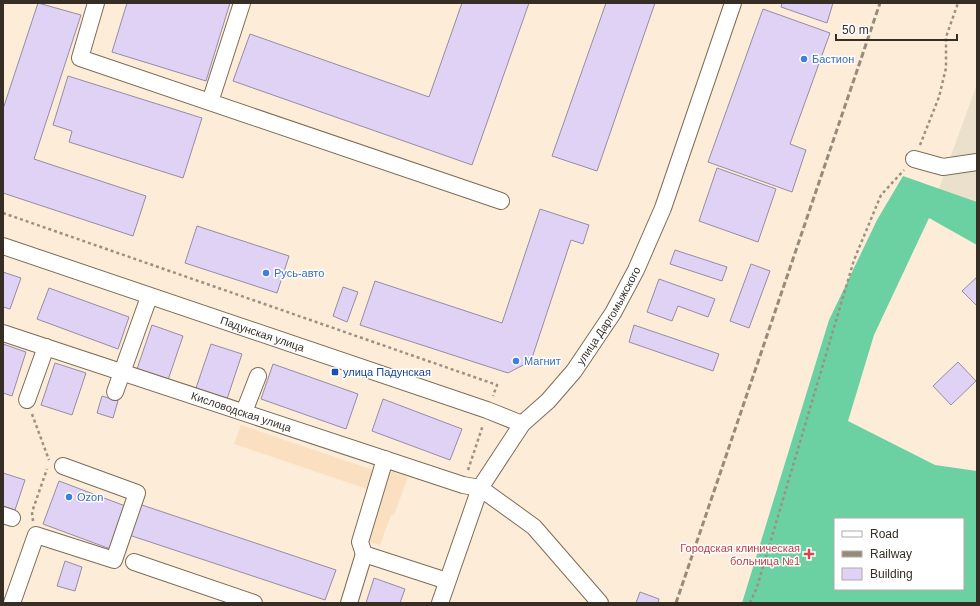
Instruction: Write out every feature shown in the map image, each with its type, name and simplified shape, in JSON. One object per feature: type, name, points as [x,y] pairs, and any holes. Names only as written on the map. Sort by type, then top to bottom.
[{"type":"street","points":[[96,3],[80,58],[501,201]]},
{"type":"street","points":[[210,102],[242,3]]},
{"type":"street","name":"улица Даргомыжского","points":[[440,603],[480,488],[522,424],[548,400],[574,371],[613,313],[636,270],[663,208],[733,3]]},
{"type":"street","points":[[914,159],[943,167],[977,162]]},
{"type":"street","name":"Падунская улица","points":[[3,246],[149,297],[487,410],[522,424]]},
{"type":"street","points":[[115,392],[149,297]]},
{"type":"street","name":"Кисловодская улица","points":[[3,333],[463,485],[480,488]]},
{"type":"street","points":[[27,400],[46,347]]},
{"type":"street","points":[[244,412],[258,376]]},
{"type":"street","points":[[349,603],[364,554],[360,542],[385,459]]},
{"type":"street","points":[[12,603],[36,535],[114,560],[137,492],[63,466]]},
{"type":"street","points":[[480,488],[534,527],[600,603]]},
{"type":"street","points":[[364,554],[447,582]]},
{"type":"street","points":[[134,562],[254,603]]},
{"type":"path","points":[[750,603],[757,587],[854,260],[881,195],[914,159],[939,97],[946,68],[946,37],[958,3]]},
{"type":"path","points":[[27,400],[50,462],[32,512],[36,535]]},
{"type":"shaded area","points":[[977,84],[977,214],[937,194]]},
{"type":"shaded area","points":[[241,425],[376,471],[370,490],[234,444]]},
{"type":"shaded area","points":[[388,470],[408,477],[394,515],[391,515],[380,545],[367,541]]},
{"type":"green space","points":[[903,176],[977,202],[977,245],[929,218],[874,335],[848,421],[935,465],[977,471],[977,603],[742,603],[829,320],[877,220]]},
{"type":"building","points":[[38,3],[81,15],[34,159],[146,196],[133,236],[3,193],[3,109]]},
{"type":"building","points":[[127,3],[230,3],[206,81],[112,52]]},
{"type":"building","points":[[462,3],[529,3],[472,165],[233,81],[250,34],[429,97]]},
{"type":"building","points":[[606,3],[655,3],[597,171],[552,156]]},
{"type":"building","points":[[782,3],[833,3],[827,23],[781,7]]},
{"type":"building","points":[[763,9],[830,33],[790,144],[806,150],[792,192],[708,162]]},
{"type":"building","points":[[68,76],[202,118],[183,178],[69,142],[72,131],[53,125]]},
{"type":"building","points":[[717,168],[776,189],[758,242],[699,221]]},
{"type":"building","points":[[540,209],[589,225],[583,244],[571,240],[531,361],[508,373],[360,325],[375,281],[502,323]]},
{"type":"building","points":[[197,226],[289,256],[277,293],[185,263]]},
{"type":"building","points":[[675,250],[727,267],[722,281],[670,264]]},
{"type":"building","points":[[751,264],[770,271],[749,328],[730,321]]},
{"type":"building","points":[[3,272],[21,278],[10,309],[3,307]]},
{"type":"building","points":[[977,277],[977,306],[962,291]]},
{"type":"building","points":[[659,279],[715,299],[708,317],[678,306],[672,321],[647,312]]},
{"type":"building","points":[[343,287],[358,292],[347,322],[333,316]]},
{"type":"building","points":[[49,288],[129,317],[118,349],[37,319]]},
{"type":"building","points":[[152,325],[183,336],[168,380],[137,369]]},
{"type":"building","points":[[634,325],[719,354],[713,371],[629,342]]},
{"type":"building","points":[[3,344],[26,352],[12,396],[3,393]]},
{"type":"building","points":[[211,344],[242,354],[227,399],[196,388]]},
{"type":"building","points":[[958,362],[976,381],[951,405],[933,386]]},
{"type":"building","points":[[55,363],[86,373],[72,415],[41,405]]},
{"type":"building","points":[[273,364],[358,394],[346,429],[261,399]]},
{"type":"building","points":[[102,396],[118,401],[113,418],[97,413]]},
{"type":"building","points":[[383,399],[462,429],[450,460],[372,431]]},
{"type":"building","points":[[3,473],[25,480],[15,510],[3,506]]},
{"type":"building","points":[[59,481],[128,507],[113,550],[43,524]]},
{"type":"building","points":[[133,502],[336,570],[325,600],[123,533]]},
{"type":"building","points":[[65,561],[82,567],[75,591],[57,586]]},
{"type":"building","points":[[374,578],[405,589],[400,603],[366,603]]},
{"type":"building","points":[[640,592],[659,599],[658,603],[636,603]]},
{"type":"railway","points":[[676,603],[880,3]]},
{"type":"place","name":"Бастион","points":[[804,59]]},
{"type":"place","name":"Русь-авто","points":[[266,273]]},
{"type":"place","name":"Магнит","points":[[516,361]]},
{"type":"place","name":"улица Падунская","points":[[335,372]]},
{"type":"place","name":"Ozon","points":[[69,497]]},
{"type":"place","name":"Городская клиническая больница №1","points":[[809,554]]}]
